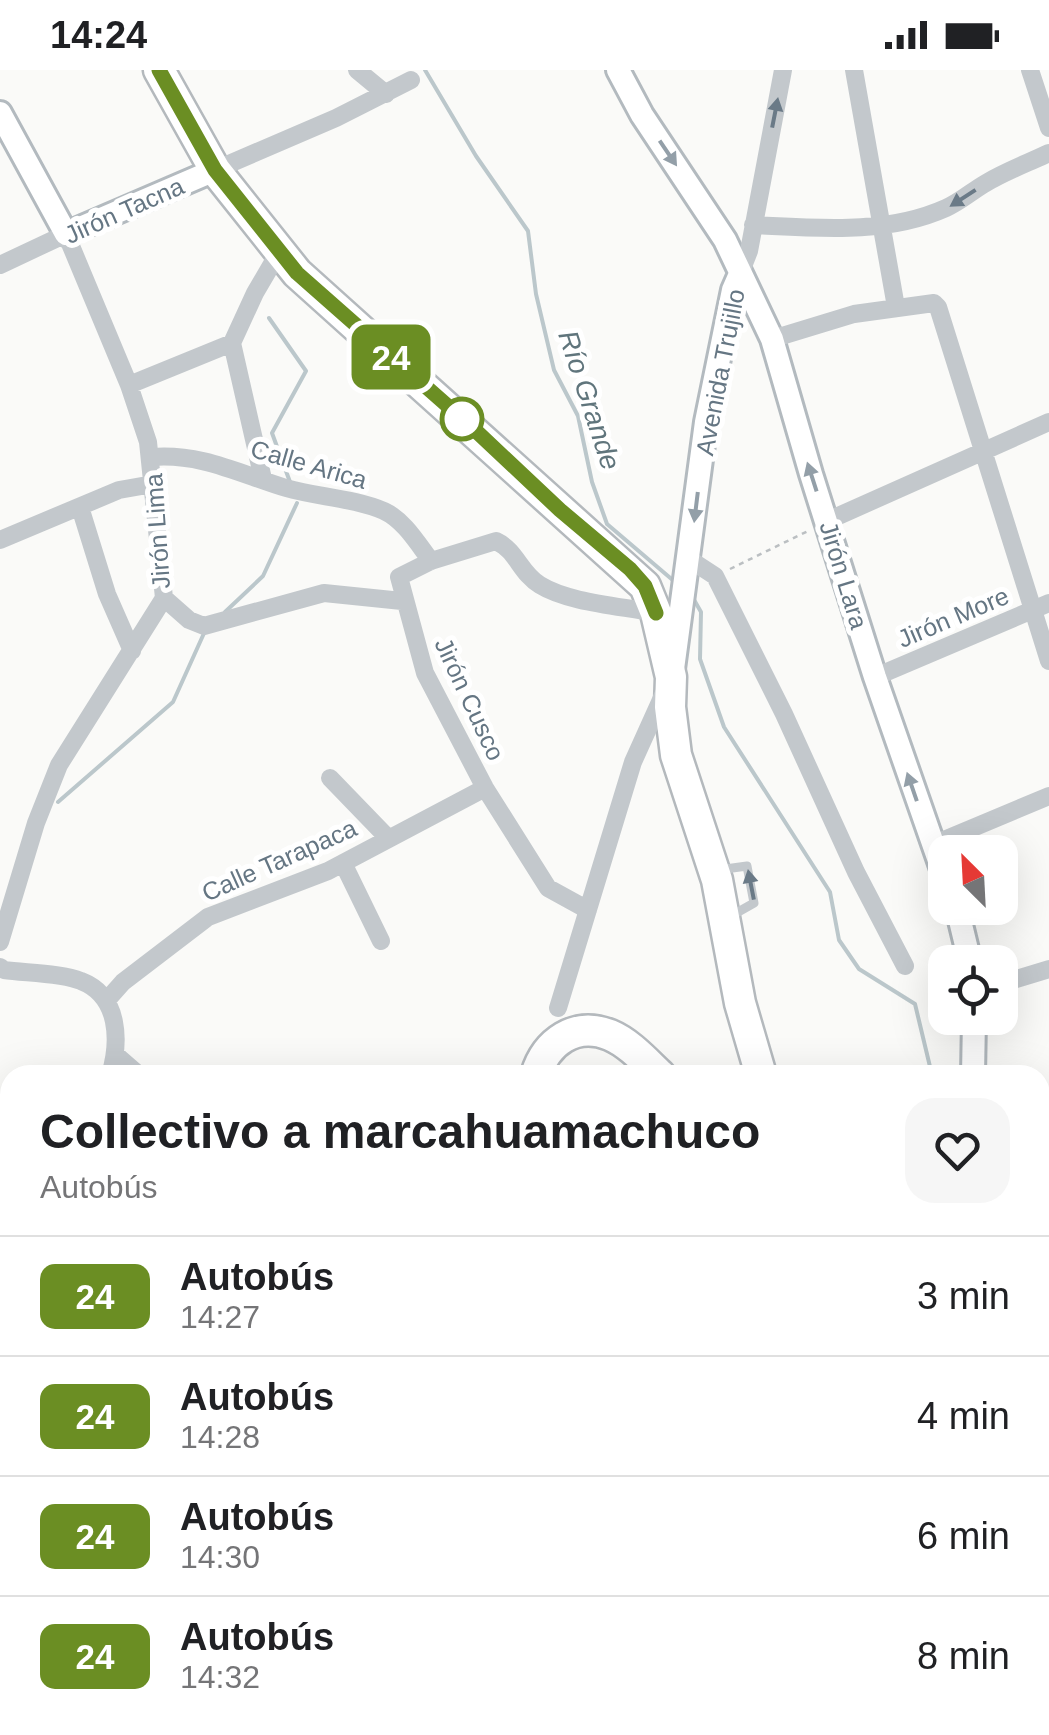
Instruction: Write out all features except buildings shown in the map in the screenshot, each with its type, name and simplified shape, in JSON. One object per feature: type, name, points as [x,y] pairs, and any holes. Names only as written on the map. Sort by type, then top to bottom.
[{"type":"highway","points":[[159,70],[215,170],[279,252],[312,287],[630,569],[669,609],[670,706],[676,755],[714,871],[740,1003],[758,1065]]},
{"type":"highway","points":[[540,1065],[563,1022],[611,1036],[647,1065]]},
{"type":"street","points":[[357,70],[386,94]]},
{"type":"street","name":"Jirón Lara","points":[[618,70],[642,115],[725,240],[772,338],[929,835]]},
{"type":"street","name":"Avenida Trujillo","points":[[669,609],[689,562],[706,422],[733,290],[749,251],[783,70]]},
{"type":"street","points":[[854,70],[896,306]]},
{"type":"street","points":[[1030,70],[1049,128]]},
{"type":"street","name":"Jirón Tacna","points":[[0,265],[411,80]]},
{"type":"street","name":"Jirón Lima","points":[[0,113],[66,234],[130,385],[152,457],[164,598],[59,765],[36,823],[0,942]]},
{"type":"street","points":[[753,225],[836,229],[883,224],[951,207],[1004,174],[1049,155]]},
{"type":"street","points":[[264,480],[232,343],[279,252]]},
{"type":"street","points":[[772,338],[812,324],[896,306],[934,303],[941,312],[985,451],[1041,606],[1049,661]]},
{"type":"street","points":[[130,385],[232,343]]},
{"type":"street","points":[[827,521],[1049,422]]},
{"type":"street","name":"Calle Arica","points":[[152,457],[173,455],[204,460],[386,512],[408,531],[431,561]]},
{"type":"street","points":[[0,540],[120,490],[154,484]]},
{"type":"street","points":[[80,507],[107,594],[132,651]]},
{"type":"street","points":[[164,598],[189,620],[204,626],[324,593],[402,600],[398,577],[431,561],[496,541],[514,552],[524,572],[540,586],[567,596],[669,609]]},
{"type":"street","points":[[689,562],[716,576],[856,872],[906,966]]},
{"type":"street","name":"Jirón Cusco","points":[[402,600],[425,673],[486,788],[548,888],[588,910]]},
{"type":"street","name":"Jirón More","points":[[876,677],[1041,606]]},
{"type":"street","points":[[563,1022],[588,910],[633,762],[671,677]]},
{"type":"street","points":[[330,778],[388,838]]},
{"type":"street","name":"Calle Tarapaca","points":[[107,1000],[123,982],[208,917],[343,863],[486,788]]},
{"type":"street","points":[[956,835],[1049,796]]},
{"type":"street","points":[[343,863],[381,941]]},
{"type":"street","points":[[0,967],[82,981],[107,1000],[115,1022],[113,1065]]},
{"type":"street","points":[[1018,978],[1049,968]]},
{"type":"street","points":[[974,1035],[974,1065]]},
{"type":"street","points":[[116,1055],[128,1065]]},
{"type":"path","points":[[716,576],[827,521]]},
{"type":"waterway","name":"Río Grande","points":[[425,70],[476,156],[528,231],[536,294],[554,370],[578,416],[592,482],[607,524],[675,582]]},
{"type":"waterway","points":[[269,318],[306,371],[272,433],[290,482]]},
{"type":"waterway","points":[[225,612],[263,576],[297,503]]},
{"type":"waterway","name":"Río Grande","points":[[693,598],[701,612],[700,659],[724,727],[830,892],[839,940],[859,969],[915,1004],[930,1065]]},
{"type":"waterway","points":[[58,802],[173,702],[205,631]]},
{"type":"bus line","name":"24","points":[[159,70],[206,157],[297,273],[630,569],[645,586],[656,613]]}]
